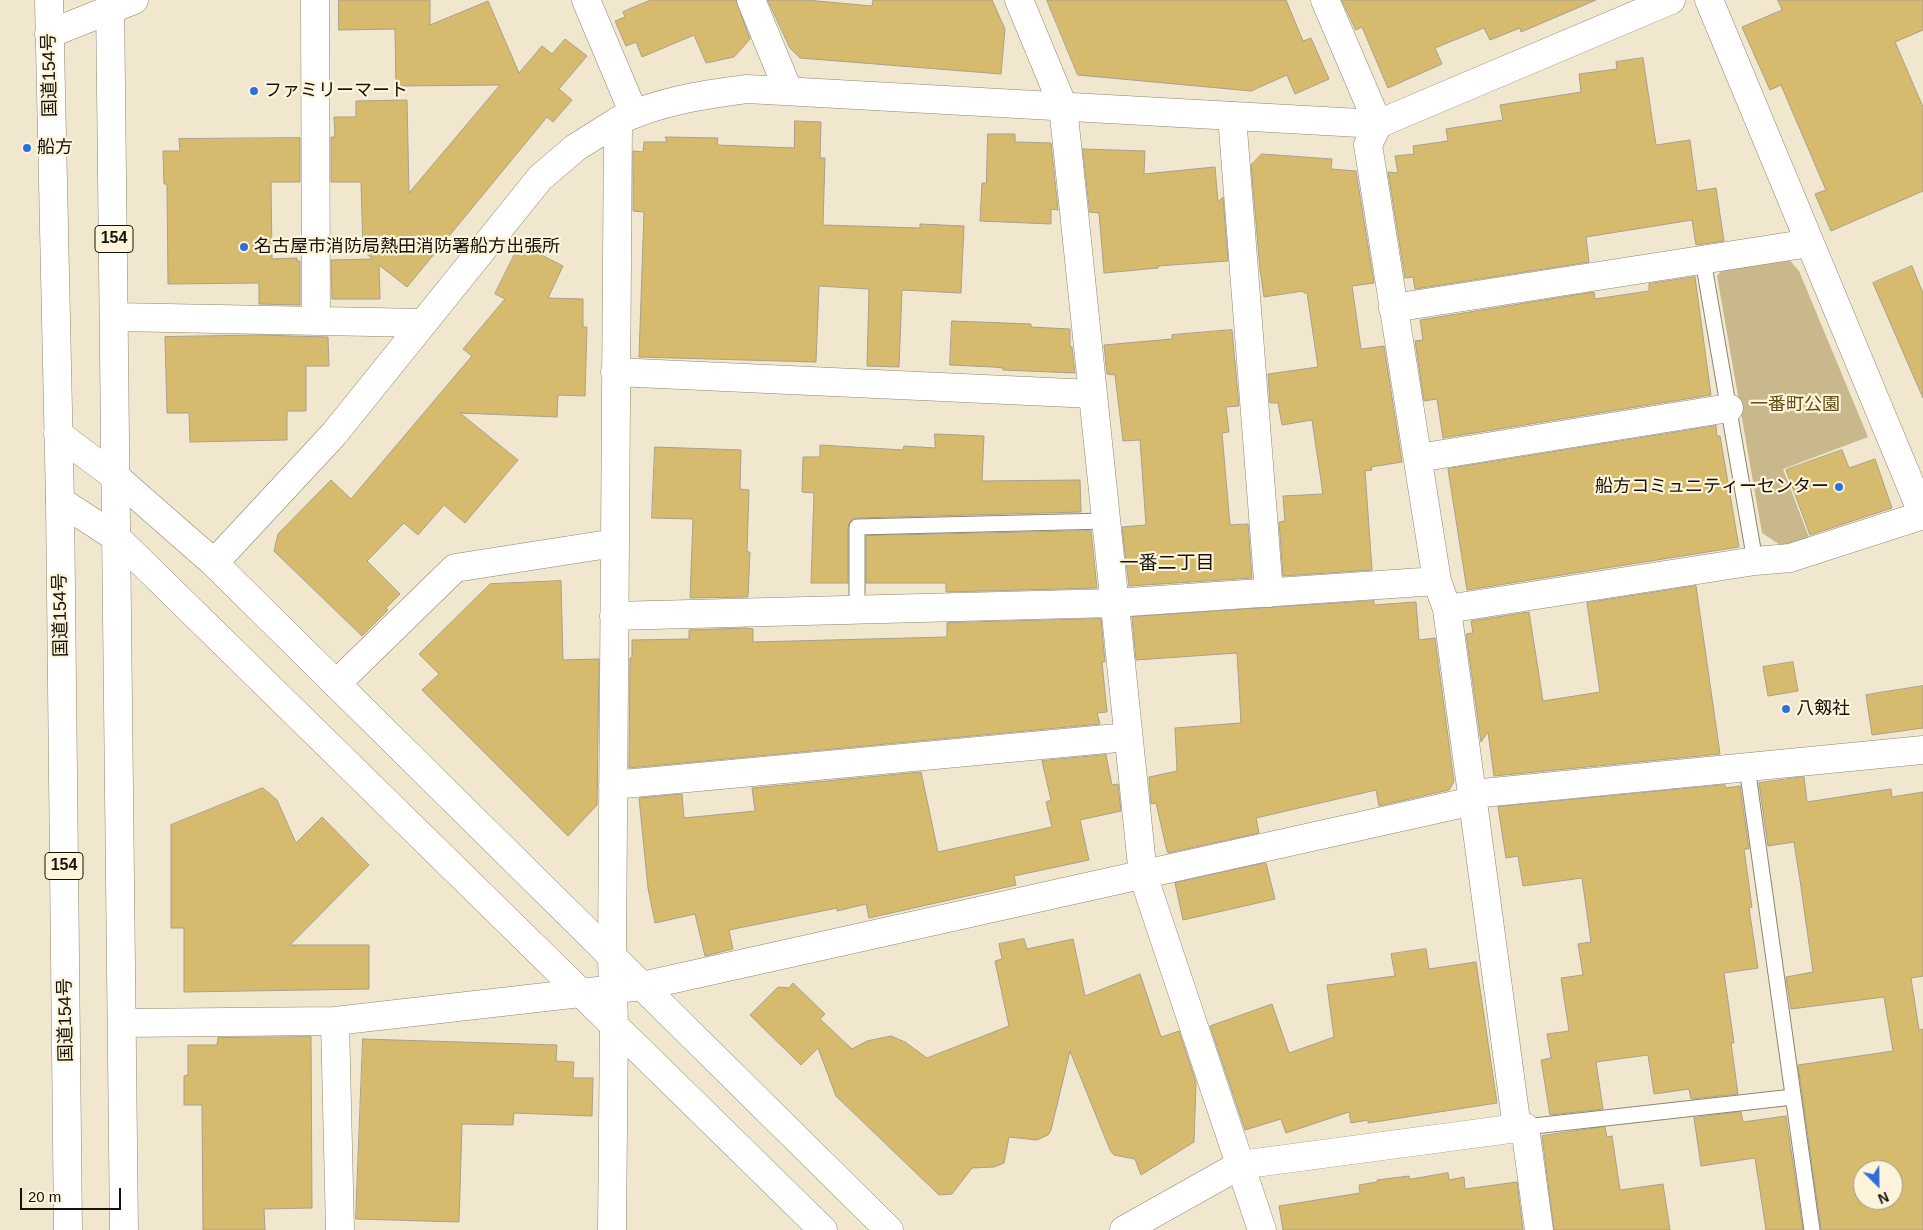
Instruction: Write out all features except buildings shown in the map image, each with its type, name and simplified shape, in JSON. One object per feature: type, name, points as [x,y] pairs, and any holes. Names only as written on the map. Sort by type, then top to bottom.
[{"type":"main road","name":"国道154号","points":[[49,0],[60,502],[68,1230]]},
{"type":"main road","points":[[314,0],[316,321]]},
{"type":"main road","points":[[586,0],[626,117],[616,372],[612,1230]]},
{"type":"main road","points":[[751,0],[788,90]]},
{"type":"main road","points":[[1019,0],[1063,106],[1142,874],[1262,1230]]},
{"type":"main road","points":[[1325,0],[1378,124],[1368,145],[1437,581],[1447,609],[1521,1128],[1539,1230]]},
{"type":"main road","points":[[214,563],[334,434],[540,178],[575,148],[626,117],[648,107],[696,96],[747,89],[1378,124],[1671,0]]},
{"type":"main road","points":[[1447,609],[1755,561],[1790,558],[1923,515],[1709,0]]},
{"type":"main road","points":[[49,34],[118,3]]},
{"type":"main road","name":"154","points":[[118,3],[115,317],[124,1230]]},
{"type":"main road","points":[[1232,116],[1269,593]]},
{"type":"main road","points":[[1393,308],[1810,243]]},
{"type":"main road","points":[[115,317],[423,323]]},
{"type":"main road","points":[[616,372],[1093,394]]},
{"type":"main road","points":[[1418,458],[1729,408]]},
{"type":"main road","points":[[58,434],[117,478],[214,563],[889,1230]]},
{"type":"main road","points":[[60,502],[117,538],[823,1230]]},
{"type":"main road","points":[[336,684],[455,568],[615,543]]},
{"type":"main road","points":[[614,616],[1114,603],[1437,581]]},
{"type":"main road","points":[[613,785],[1128,737]]},
{"type":"main road","points":[[122,1023],[335,1021],[642,986],[1473,798],[1747,767],[1923,750]]},
{"type":"main road","points":[[335,1021],[340,1230]]},
{"type":"main road","points":[[1124,1230],[1240,1165],[1521,1128]]},
{"type":"lane","points":[[1703,260],[1755,561]]},
{"type":"lane","points":[[857,610],[857,527],[1106,521]]},
{"type":"lane","points":[[1747,767],[1812,1230]]},
{"type":"lane","points":[[1521,1128],[1793,1097]]},
{"type":"green space","name":"一番町公園","points":[[1786,256],[1799,271],[1868,437],[1783,469],[1810,540],[1785,548],[1762,533],[1717,276],[1726,264]]},
{"type":"place","name":"ファミリーマート","points":[[254,91]]},
{"type":"place","name":"船方","points":[[27,148]]},
{"type":"place","name":"名古屋市消防局熱田消防署船方出張所","points":[[244,247]]},
{"type":"place","name":"船方コミュニティーセンター","points":[[1839,487]]},
{"type":"place","name":"八剱社","points":[[1786,709]]},
{"type":"district","name":"一番二丁目","points":[[1167,564]]}]
